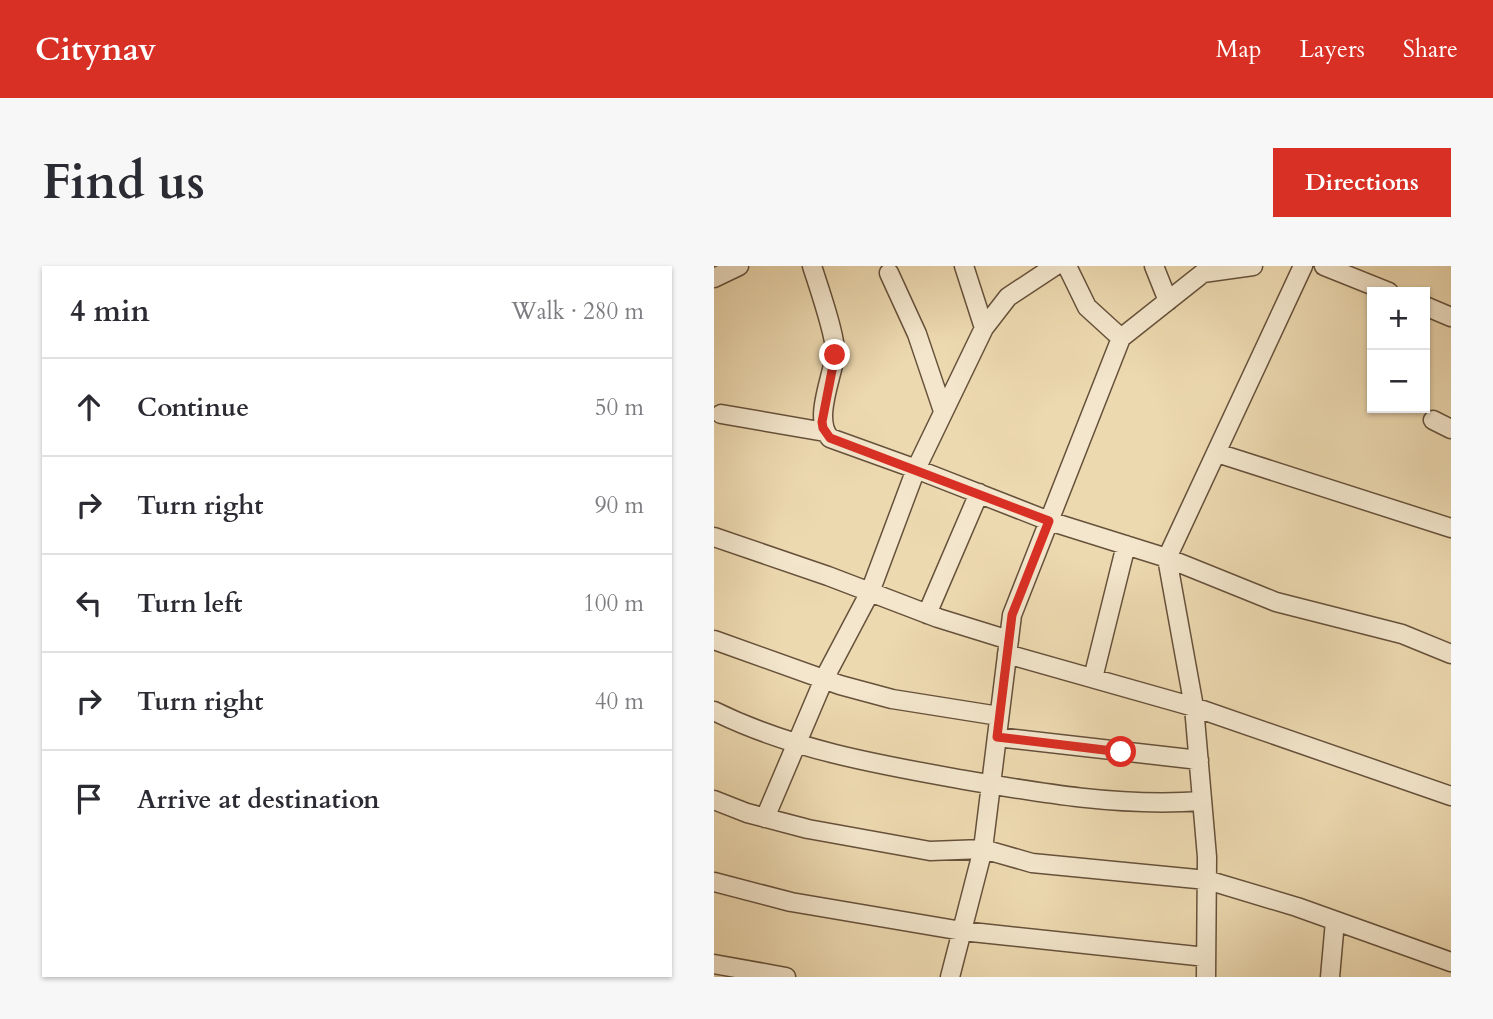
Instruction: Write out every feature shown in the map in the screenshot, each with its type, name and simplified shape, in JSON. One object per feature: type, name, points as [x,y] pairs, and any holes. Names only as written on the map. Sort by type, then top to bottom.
[{"type":"street","points":[[714,278],[739,266]]},
{"type":"street","points":[[812,266],[835,348],[823,414],[825,432],[830,438],[1049,521],[1167,558],[1276,602],[1402,634],[1451,654]]},
{"type":"street","points":[[964,266],[984,328]]},
{"type":"street","points":[[765,818],[824,680],[870,592],[916,469],[984,328],[1008,297],[1055,266]]},
{"type":"street","points":[[1067,266],[1087,307],[1121,338]]},
{"type":"street","points":[[1154,266],[1168,301]]},
{"type":"street","points":[[950,977],[983,849],[1012,615],[1121,338],[1203,273],[1253,266]]},
{"type":"street","points":[[1206,977],[1207,880],[1199,760],[1194,707],[1167,558],[1303,266]]},
{"type":"street","points":[[1324,266],[1377,287]]},
{"type":"street","points":[[889,273],[917,334],[943,411]]},
{"type":"street","points":[[1430,308],[1451,317]]},
{"type":"street","points":[[721,414],[825,432]]},
{"type":"street","points":[[1433,420],[1451,429]]},
{"type":"street","points":[[1217,453],[1451,528]]},
{"type":"street","points":[[927,614],[979,493]]},
{"type":"street","points":[[714,537],[870,592],[1093,678],[1194,707],[1451,796]]},
{"type":"street","points":[[1093,678],[1126,545]]},
{"type":"street","points":[[714,640],[824,680],[892,699],[999,716]]},
{"type":"street","points":[[714,711],[796,744],[853,760],[1105,801],[1162,804],[1202,801]]},
{"type":"street","points":[[997,737],[1199,760]]},
{"type":"street","points":[[714,800],[765,818],[864,840],[930,851],[983,849],[1032,863],[1207,880],[1297,907],[1451,962]]},
{"type":"street","points":[[714,882],[792,902],[962,931],[1206,957]]},
{"type":"street","points":[[1331,977],[1335,921]]},
{"type":"street","points":[[714,964],[786,977]]},
{"type":"route","points":[[835,355],[822,422],[830,438],[1049,521],[1012,615],[997,737],[1121,752]]}]
